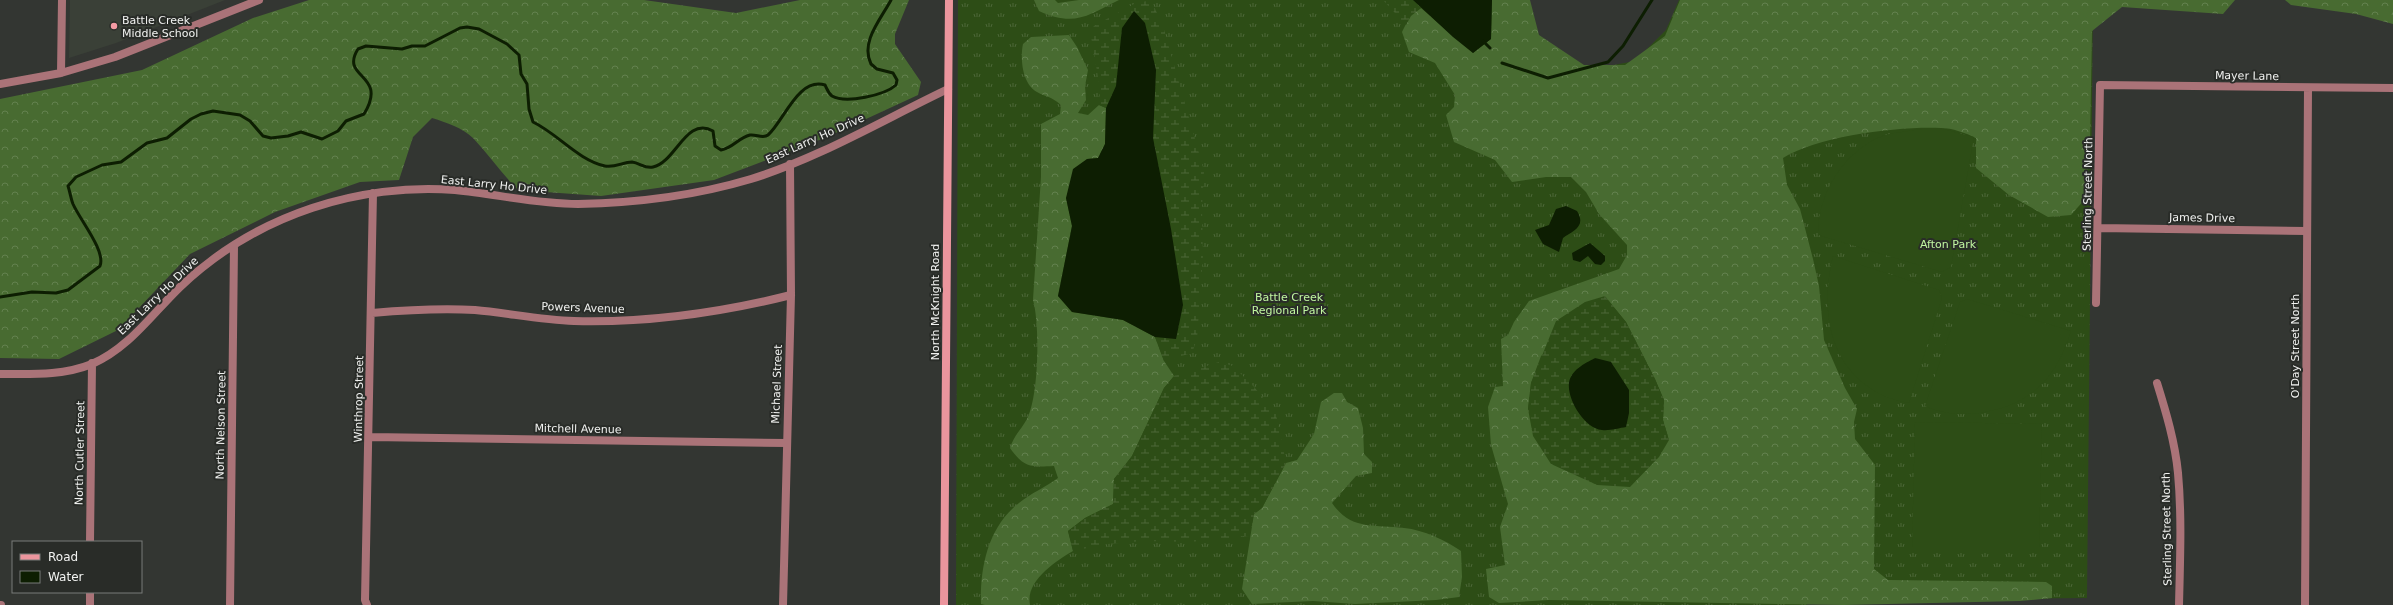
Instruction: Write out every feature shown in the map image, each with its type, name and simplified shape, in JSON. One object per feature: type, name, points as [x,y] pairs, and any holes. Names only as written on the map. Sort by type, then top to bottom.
[{"type":"main road","name":"North McKnight Road","points":[[944,605],[948,0]]},
{"type":"street","points":[[61,73],[62,0]]},
{"type":"street","points":[[0,84],[61,73],[145,47],[259,0]]},
{"type":"street","name":"Mayer Lane","points":[[2100,85],[2393,88]]},
{"type":"street","name":"Sterling Street North","points":[[2096,304],[2100,85]]},
{"type":"street","name":"O'Day Street North","points":[[2305,605],[2308,88]]},
{"type":"street","name":"East Larry Ho Drive","points":[[0,374],[61,373],[92,364],[122,346],[184,283],[234,246],[270,225],[305,210],[347,198],[373,193],[421,189],[453,190],[536,202],[575,204],[609,203],[681,196],[752,178],[790,164],[948,89]]},
{"type":"street","name":"Michael Street","points":[[783,605],[791,295],[790,164]]},
{"type":"street","name":"Winthrop Street","points":[[367,605],[373,193]]},
{"type":"street","name":"James Drive","points":[[2098,228],[2306,231]]},
{"type":"street","name":"North Nelson Street","points":[[230,605],[234,246]]},
{"type":"street","name":"Powers Avenue","points":[[372,313],[408,309],[474,310],[572,321],[644,321],[717,312],[791,295]]},
{"type":"street","name":"North Cutler Street","points":[[90,541],[92,364]]},
{"type":"street","name":"Sterling Street North","points":[[2157,383],[2168,420],[2178,472],[2180,533],[2179,605]]},
{"type":"street","name":"Mitchell Avenue","points":[[370,437],[786,443]]},
{"type":"street","points":[[90,593],[90,605]]},
{"type":"shaded area","name":"Battle Creek Middle School","points":[[70,0],[225,0],[116,43],[69,58]]},
{"type":"green space","points":[[309,0],[644,0],[736,13],[800,0],[909,0],[895,34],[895,44],[921,82],[918,95],[827,137],[714,180],[601,196],[518,190],[469,134],[454,126],[432,118],[413,137],[399,180],[360,182],[275,212],[190,254],[118,330],[59,359],[0,358],[0,99],[142,70],[253,18]]},
{"type":"green space","name":"Battle Creek Regional Park","points":[[958,0],[1525,0],[1524,31],[1549,53],[1592,69],[1635,61],[1666,30],[1679,0],[2093,0],[2087,598],[1807,600],[1807,605],[956,605]]},
{"type":"green space","points":[[1034,0],[1055,0],[1058,3],[1079,0],[1119,0],[1089,15],[1071,19],[1051,16],[1039,11]]},
{"type":"green space","points":[[1151,0],[1163,26],[1204,171],[1202,208],[1203,256],[1197,339],[1192,353],[1164,361],[1155,337],[1176,339],[1183,305],[1171,229],[1153,138],[1156,70],[1122,28],[1116,86],[1106,108],[1099,105],[1100,88],[1090,31],[1094,26],[1134,4]]},
{"type":"green space","points":[[1383,0],[1413,0],[1421,8],[1411,16],[1406,25]]},
{"type":"green space","points":[[1492,0],[1530,0],[1539,35],[1584,65],[1625,65],[1665,36],[1680,0],[2235,0],[2223,14],[2122,7],[2092,31],[2090,143],[2085,199],[2071,215],[2048,217],[2009,195],[1976,168],[1976,138],[1950,129],[1904,129],[1859,134],[1837,138],[1798,150],[1783,158],[1787,185],[1800,209],[1813,259],[1819,286],[1824,340],[1845,388],[1857,409],[1854,422],[1855,439],[1875,465],[1874,569],[1888,580],[2046,582],[2052,586],[2052,598],[2020,601],[1844,605],[1549,600],[1499,603],[1489,597],[1486,569],[1505,565],[1500,527],[1508,504],[1491,445],[1488,407],[1495,387],[1503,386],[1501,339],[1508,335],[1514,322],[1529,301],[1619,269],[1627,255],[1627,245],[1599,214],[1586,192],[1571,177],[1546,177],[1512,182],[1495,160],[1454,142],[1446,115],[1454,107],[1455,95],[1435,63],[1409,52],[1402,32],[1410,16],[1421,8],[1473,53],[1491,39]],"holes":[[[1605,297],[1626,322],[1664,400],[1663,420],[1669,440],[1528,409],[1531,383],[1541,356]]]},
{"type":"green space","points":[[2285,0],[2393,0],[2393,24],[2356,14],[2291,5]]},
{"type":"green space","points":[[1069,35],[1077,47],[1088,70],[1085,86],[1086,100],[1078,113],[1088,115],[1099,105],[1106,108],[1105,144],[1098,158],[1087,159],[1066,198],[1072,226],[1058,296],[1072,312],[1123,320],[1155,337],[1164,361],[1174,376],[1164,388],[1132,456],[1114,479],[1113,504],[1085,518],[1068,531],[1073,551],[1058,560],[1037,580],[1032,588],[1030,605],[985,605],[981,604],[982,576],[984,562],[993,536],[1008,513],[1019,503],[1058,478],[1054,466],[1034,466],[1024,463],[1010,448],[1027,419],[1031,408],[1036,378],[1037,325],[1033,300],[1041,177],[1041,124],[1060,114],[1061,105],[1051,98],[1037,92],[1028,83],[1023,70],[1022,50],[1023,44],[1031,37]]},
{"type":"green space","name":"Afton Park","points":[[1922,129],[1943,129],[1974,137],[1951,267],[1942,272],[1818,235],[1822,204],[1836,175],[1846,162],[1871,142],[1885,135]]},
{"type":"green space","points":[[1833,256],[1939,290],[1942,298],[1909,403],[1882,395],[1864,383],[1850,369],[1839,353],[1832,336],[1829,317],[1829,276]]},
{"type":"green space","points":[[1605,296],[1626,322],[1664,400],[1663,420],[1669,440],[1659,457],[1630,487],[1597,485],[1551,464],[1533,436],[1528,409],[1531,383],[1556,321],[1585,302]],"holes":[[[1611,362],[1629,390],[1629,413]]]},
{"type":"green space","points":[[1967,299],[2071,331],[2065,348],[2049,376],[2027,397],[2013,404],[1979,413],[1958,414],[1932,409],[1925,406],[1960,302]]},
{"type":"green space","points":[[1219,362],[1233,366],[1255,388],[1276,414],[1286,463],[1262,508],[1254,514],[1249,536],[1190,542],[1144,541],[1107,544],[1073,551],[1068,531],[1085,518],[1113,504],[1114,479],[1132,456],[1164,388],[1174,376]]},
{"type":"green space","points":[[1334,393],[1342,393],[1347,402],[1358,408],[1363,428],[1364,454],[1372,462],[1372,473],[1356,476],[1332,503],[1339,512],[1355,522],[1373,526],[1412,529],[1427,533],[1441,539],[1461,551],[1462,577],[1459,597],[1436,600],[1355,604],[1313,601],[1252,604],[1242,589],[1254,514],[1262,508],[1286,463],[1297,460],[1314,434],[1321,402]]},
{"type":"green space","points":[[1915,422],[2042,424],[2039,548],[1912,548]]},
{"type":"water","points":[[1413,0],[1492,0],[1491,39],[1473,53],[1453,37]]},
{"type":"water","points":[[1134,11],[1145,23],[1156,70],[1153,138],[1171,229],[1183,305],[1176,339],[1155,337],[1123,320],[1072,312],[1058,296],[1072,226],[1066,198],[1073,169],[1087,159],[1098,158],[1105,144],[1106,108],[1116,86],[1122,28]]},
{"type":"water","points":[[1566,206],[1577,211],[1580,216],[1580,221],[1579,225],[1574,231],[1563,238],[1559,252],[1543,244],[1535,230],[1549,225],[1556,209]]},
{"type":"water","points":[[1590,243],[1605,256],[1605,261],[1601,265],[1595,264],[1588,256],[1580,262],[1573,260],[1572,253]]},
{"type":"water","points":[[1595,358],[1611,362],[1629,390],[1629,413],[1626,427],[1611,430],[1595,428],[1583,418],[1574,404],[1569,390],[1570,378],[1575,371]]},
{"type":"waterway","points":[[0,297],[32,292],[56,293],[68,290],[100,266],[101,260],[96,244],[76,211],[68,186],[76,177],[102,165],[121,162],[147,143],[167,138],[191,119],[201,114],[213,111],[240,115],[250,121],[263,136],[271,138],[288,136],[301,132],[322,139],[338,131],[346,121],[364,114],[370,101],[371,91],[368,83],[354,66],[354,59],[358,49],[366,46],[402,49],[412,46],[425,46],[460,28],[467,27],[479,29],[507,44],[519,55],[521,74],[527,84],[529,109],[533,122],[551,133],[577,153],[595,163],[605,166],[616,166],[632,162],[638,163],[645,167],[653,167],[668,157],[688,134],[695,130],[704,128],[713,131],[715,146],[721,150],[729,147],[746,136],[768,135],[799,94],[807,87],[815,84],[825,85],[832,96],[846,99],[856,99],[875,95],[891,89],[896,85],[897,80],[893,73],[877,69],[871,64],[868,56],[868,47],[873,31],[891,0]]},
{"type":"waterway","points":[[1502,63],[1548,78],[1608,62],[1623,46],[1652,0]]},
{"type":"waterway","points":[[1483,41],[1490,48]]},
{"type":"place","name":"Battle Creek Middle School","points":[[114,26]]}]
